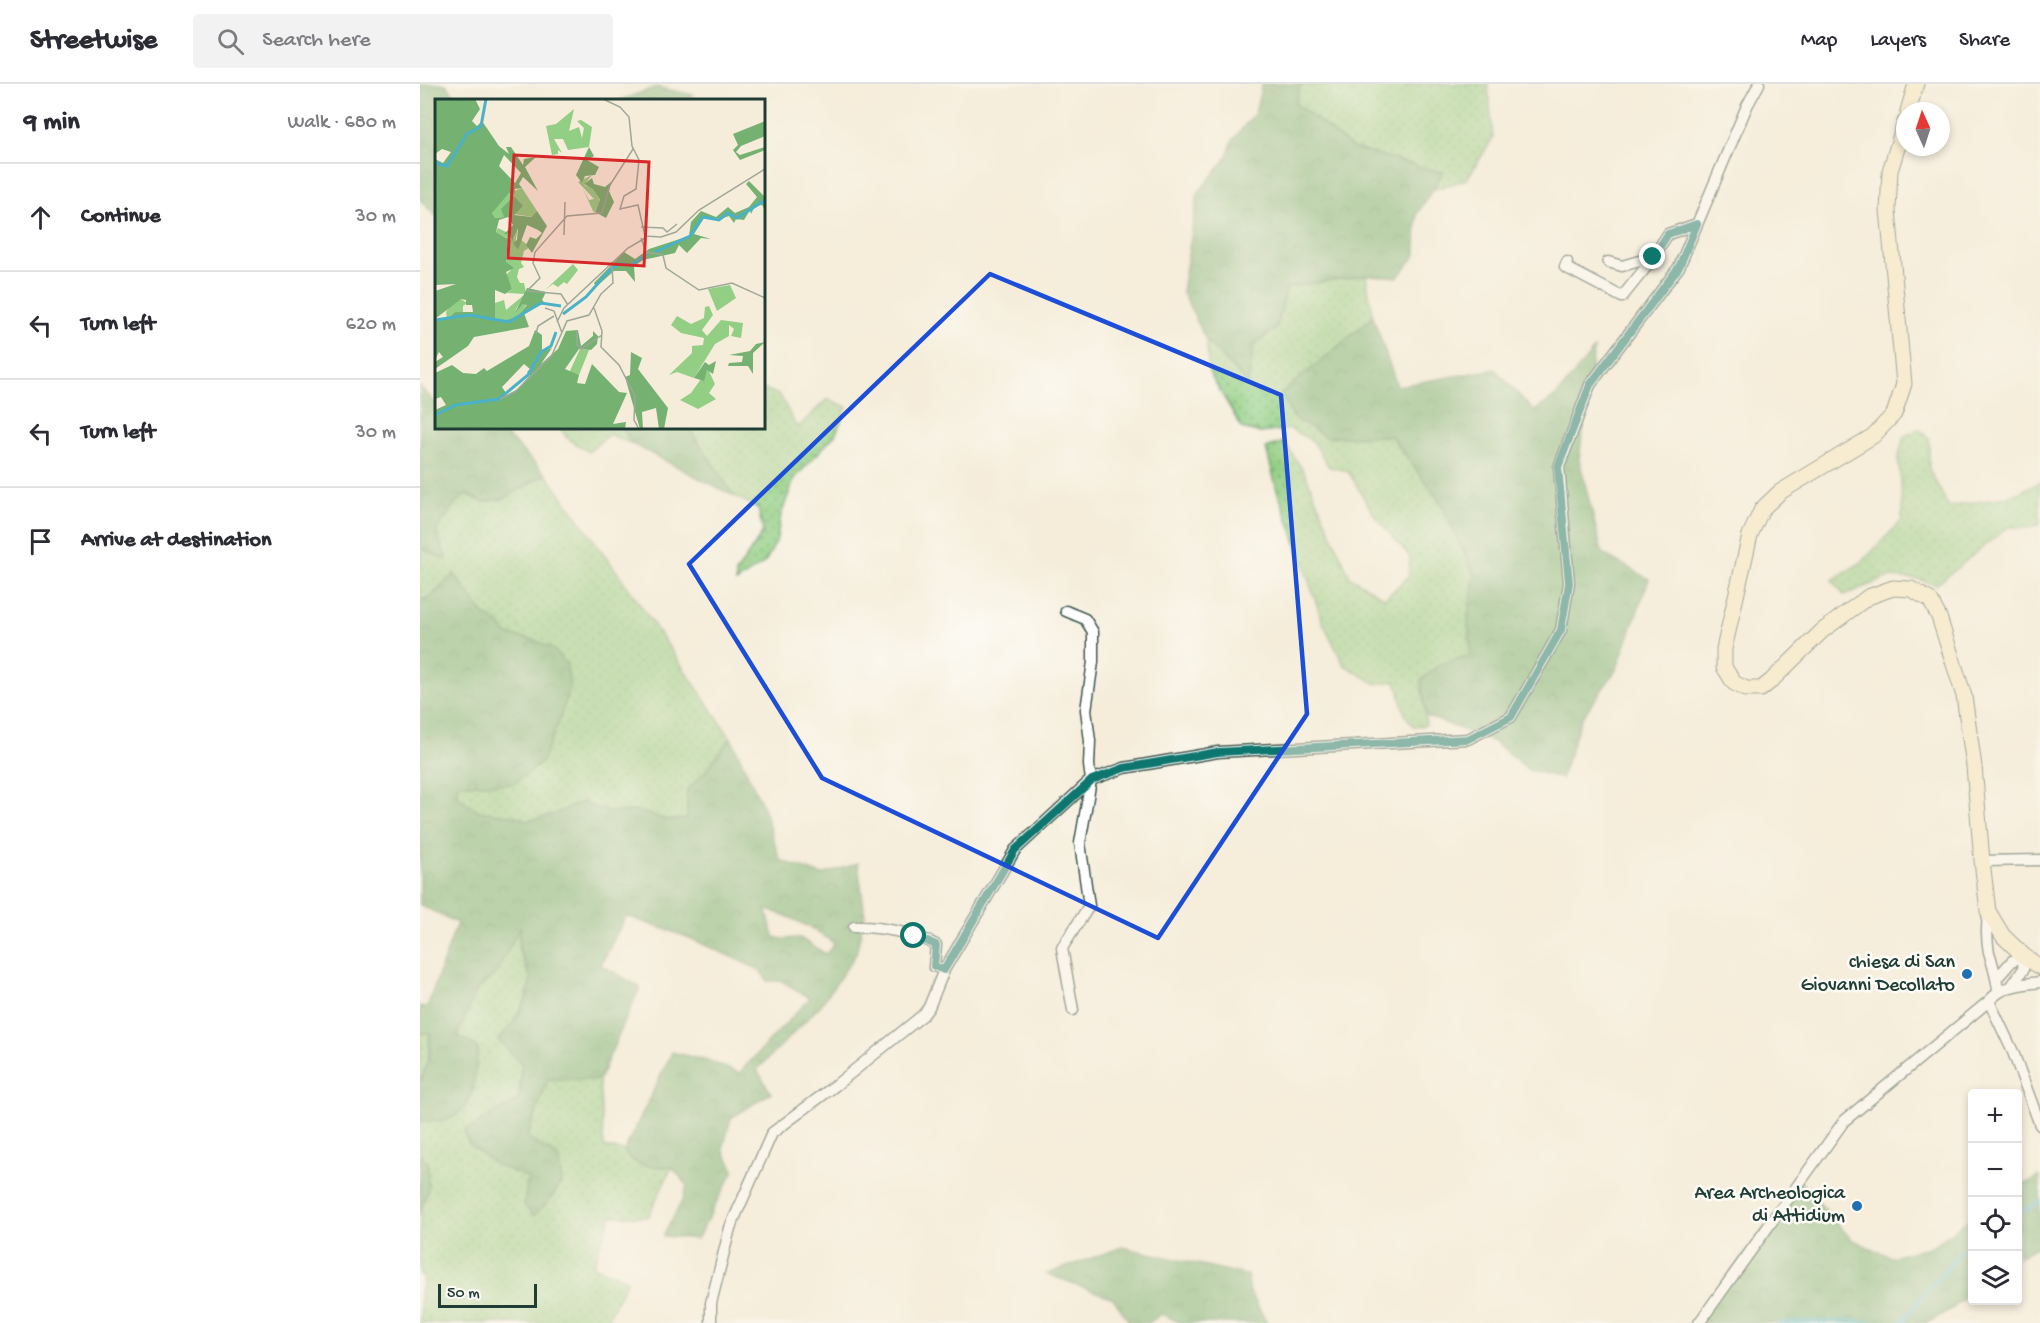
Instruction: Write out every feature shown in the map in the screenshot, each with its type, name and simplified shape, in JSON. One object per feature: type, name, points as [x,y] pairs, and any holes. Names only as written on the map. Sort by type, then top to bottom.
[{"type":"main road","points":[[1911,102],[1916,84]]},
{"type":"main road","points":[[1896,151],[1890,171],[1888,210],[1904,384],[1894,414],[1873,436],[1780,492],[1762,509],[1750,535],[1724,650],[1724,667],[1734,683],[1746,689],[1761,689],[1822,631],[1868,597],[1893,588],[1911,589],[1930,600],[1939,617],[1964,696],[1974,766],[1988,911],[2003,936],[2024,956],[2040,967]]},
{"type":"street","points":[[711,1323],[711,1303],[730,1228],[772,1133],[836,1086],[923,1015],[929,1008],[944,970],[1015,850],[1092,780],[1124,768],[1218,752],[1468,739],[1511,717],[1561,630],[1569,583],[1558,467],[1590,385],[1679,267],[1747,106],[1759,84]]},
{"type":"street","points":[[1567,262],[1565,267],[1622,297],[1668,234],[1697,224]]},
{"type":"street","points":[[1608,262],[1622,266],[1653,257]]},
{"type":"street","points":[[1066,612],[1085,620],[1093,632],[1093,662],[1086,711],[1092,780],[1080,843],[1089,906],[1062,948],[1073,1010]]},
{"type":"street","points":[[1982,861],[2040,860]]},
{"type":"street","points":[[1988,911],[1986,931],[1998,991]]},
{"type":"street","points":[[854,927],[865,927],[927,940],[936,945],[934,966],[944,970]]},
{"type":"street","points":[[1997,978],[2012,961],[2024,956],[2023,970],[2010,987]]},
{"type":"street","points":[[1699,1323],[1844,1121],[1989,1001],[1998,991],[2040,982]]},
{"type":"street","points":[[1989,1001],[2013,1052],[2040,1125]]},
{"type":"highlighted area","points":[[990,274],[1281,395],[1307,714],[1158,938],[822,778],[689,564]]},
{"type":"green space","points":[[420,84],[446,84],[457,99],[435,99],[435,215],[420,200]]},
{"type":"green space","points":[[1262,84],[1301,84],[1295,103],[1353,148],[1443,173],[1417,214],[1416,255],[1398,277],[1366,275],[1287,287],[1276,329],[1254,344],[1248,384],[1206,340],[1182,291],[1198,193],[1225,160],[1233,140],[1255,113]]},
{"type":"green space","points":[[1301,84],[1488,84],[1493,138],[1467,179],[1432,190],[1443,173],[1353,148],[1295,103]]},
{"type":"green space","points":[[657,87],[693,95],[688,99],[623,99]]},
{"type":"green space","points":[[1366,275],[1373,317],[1281,394],[1326,437],[1391,436],[1441,503],[1475,576],[1468,618],[1471,655],[1439,665],[1421,680],[1426,725],[1414,727],[1405,715],[1396,681],[1376,684],[1344,665],[1323,623],[1277,490],[1266,448],[1284,442],[1305,473],[1350,577],[1385,598],[1408,577],[1410,557],[1374,515],[1348,471],[1329,467],[1313,441],[1290,429],[1260,433],[1242,428],[1209,372],[1206,340],[1247,383],[1254,344],[1276,329],[1287,287]]},
{"type":"green space","points":[[1373,317],[1397,386],[1495,369],[1534,411],[1557,395],[1594,349],[1579,459],[1602,553],[1649,579],[1617,669],[1581,719],[1561,778],[1529,770],[1494,742],[1426,716],[1421,680],[1439,665],[1471,655],[1468,618],[1475,575],[1441,503],[1391,436],[1326,437],[1293,417],[1281,394]]},
{"type":"green space","points":[[420,387],[435,402],[435,429],[504,429],[503,432],[546,474],[505,498],[483,502],[466,494],[455,504],[436,531],[447,560],[420,548]]},
{"type":"green space","points":[[765,389],[780,395],[797,428],[827,399],[847,407],[835,435],[794,479],[781,515],[776,542],[765,562],[736,582],[736,573],[763,532],[758,508],[734,496],[690,429],[765,429]]},
{"type":"green space","points":[[561,429],[623,429],[634,445],[609,434],[589,452],[567,438]]},
{"type":"green space","points":[[623,429],[690,429],[734,496],[634,445]]},
{"type":"green space","points":[[1919,429],[1929,438],[1929,469],[1949,507],[2011,496],[2040,482],[2040,524],[2030,528],[2008,527],[1936,585],[1917,579],[1889,577],[1844,595],[1832,580],[1862,562],[1902,520],[1898,459],[1904,436]]},
{"type":"green space","points":[[546,474],[630,590],[731,738],[705,772],[687,790],[687,819],[669,820],[636,811],[608,812],[582,802],[552,815],[527,821],[521,817],[479,811],[456,795],[458,784],[513,784],[535,640],[508,635],[497,622],[484,615],[455,575],[432,596],[420,600],[420,548],[447,560],[436,531],[455,504],[466,494],[483,502],[505,498]]},
{"type":"green space","points":[[454,574],[484,615],[497,622],[508,635],[535,640],[554,650],[567,664],[570,688],[541,763],[513,784],[458,784],[456,795],[479,811],[521,817],[527,821],[552,815],[582,802],[608,812],[636,811],[668,820],[687,819],[687,790],[705,772],[731,738],[763,807],[780,860],[822,875],[858,863],[865,915],[856,954],[821,1005],[757,1070],[771,1093],[731,1118],[723,1149],[734,1170],[697,1239],[663,1236],[683,1199],[687,1185],[672,1167],[639,1164],[628,1157],[624,1151],[672,1052],[709,1061],[739,1073],[810,998],[782,981],[767,981],[760,970],[687,937],[626,916],[601,965],[640,987],[599,1080],[548,1079],[527,1138],[558,1157],[562,1181],[551,1199],[534,1216],[524,1205],[528,1178],[495,1164],[469,1144],[464,1131],[519,1100],[522,1064],[498,1040],[520,1011],[529,993],[530,977],[519,944],[520,927],[496,973],[477,990],[457,1036],[475,1045],[478,1049],[473,1088],[466,1106],[448,1119],[422,1121],[420,1118],[420,1082],[431,1049],[429,1033],[420,1033],[420,1006],[427,1007],[457,923],[420,905],[420,600],[432,596]],"holes":[[[766,910],[811,928],[834,944],[826,954],[800,938],[775,937]]]},
{"type":"green space","points":[[521,923],[518,948],[531,979],[526,997],[512,1026],[498,1040],[522,1064],[519,1100],[464,1131],[495,1163],[528,1178],[524,1205],[558,1157],[527,1138],[548,1078],[599,1080],[604,1147],[624,1151],[628,1157],[639,1163],[672,1167],[648,1217],[611,1216],[593,1266],[627,1280],[606,1323],[420,1323],[420,1294],[423,1278],[420,1275],[420,1215],[428,1189],[428,1164],[420,1155],[420,1118],[422,1121],[474,1090],[473,1077],[478,1049],[475,1045],[457,1036],[477,990],[496,973]]},
{"type":"green space","points":[[420,1033],[429,1033],[430,1046],[427,1064],[420,1082]]},
{"type":"green space","points":[[420,1155],[428,1164],[428,1189],[420,1215]]},
{"type":"green space","points":[[2040,1176],[2040,1245],[2022,1256],[2022,1197],[2022,1186]]},
{"type":"green space","points":[[1797,1177],[1851,1239],[1891,1257],[1933,1246],[1968,1220],[1968,1295],[1953,1308],[1927,1323],[1691,1323],[1782,1206]]},
{"type":"green space","points":[[1122,1247],[1247,1275],[1250,1292],[1267,1323],[1181,1323],[1161,1314],[1149,1323],[1130,1323],[1113,1298],[1047,1274]]},
{"type":"waterway","points":[[2022,1211],[2040,1202]]},
{"type":"waterway","points":[[1901,1323],[1960,1253],[1968,1247]]},
{"type":"waterway","points":[[1780,1323],[1856,1321],[1877,1323]]},
{"type":"place","name":"chiesa di San Giovanni Decollato","points":[[1967,974]]},
{"type":"place","name":"Area Archeologica di Attidium","points":[[1857,1206]]},
{"type":"route","points":[[914,936],[936,945],[934,966],[944,970],[1015,850],[1092,780],[1124,768],[1218,752],[1468,739],[1511,717],[1561,630],[1569,583],[1558,467],[1590,385],[1679,267],[1697,224],[1668,234],[1653,257]]}]
